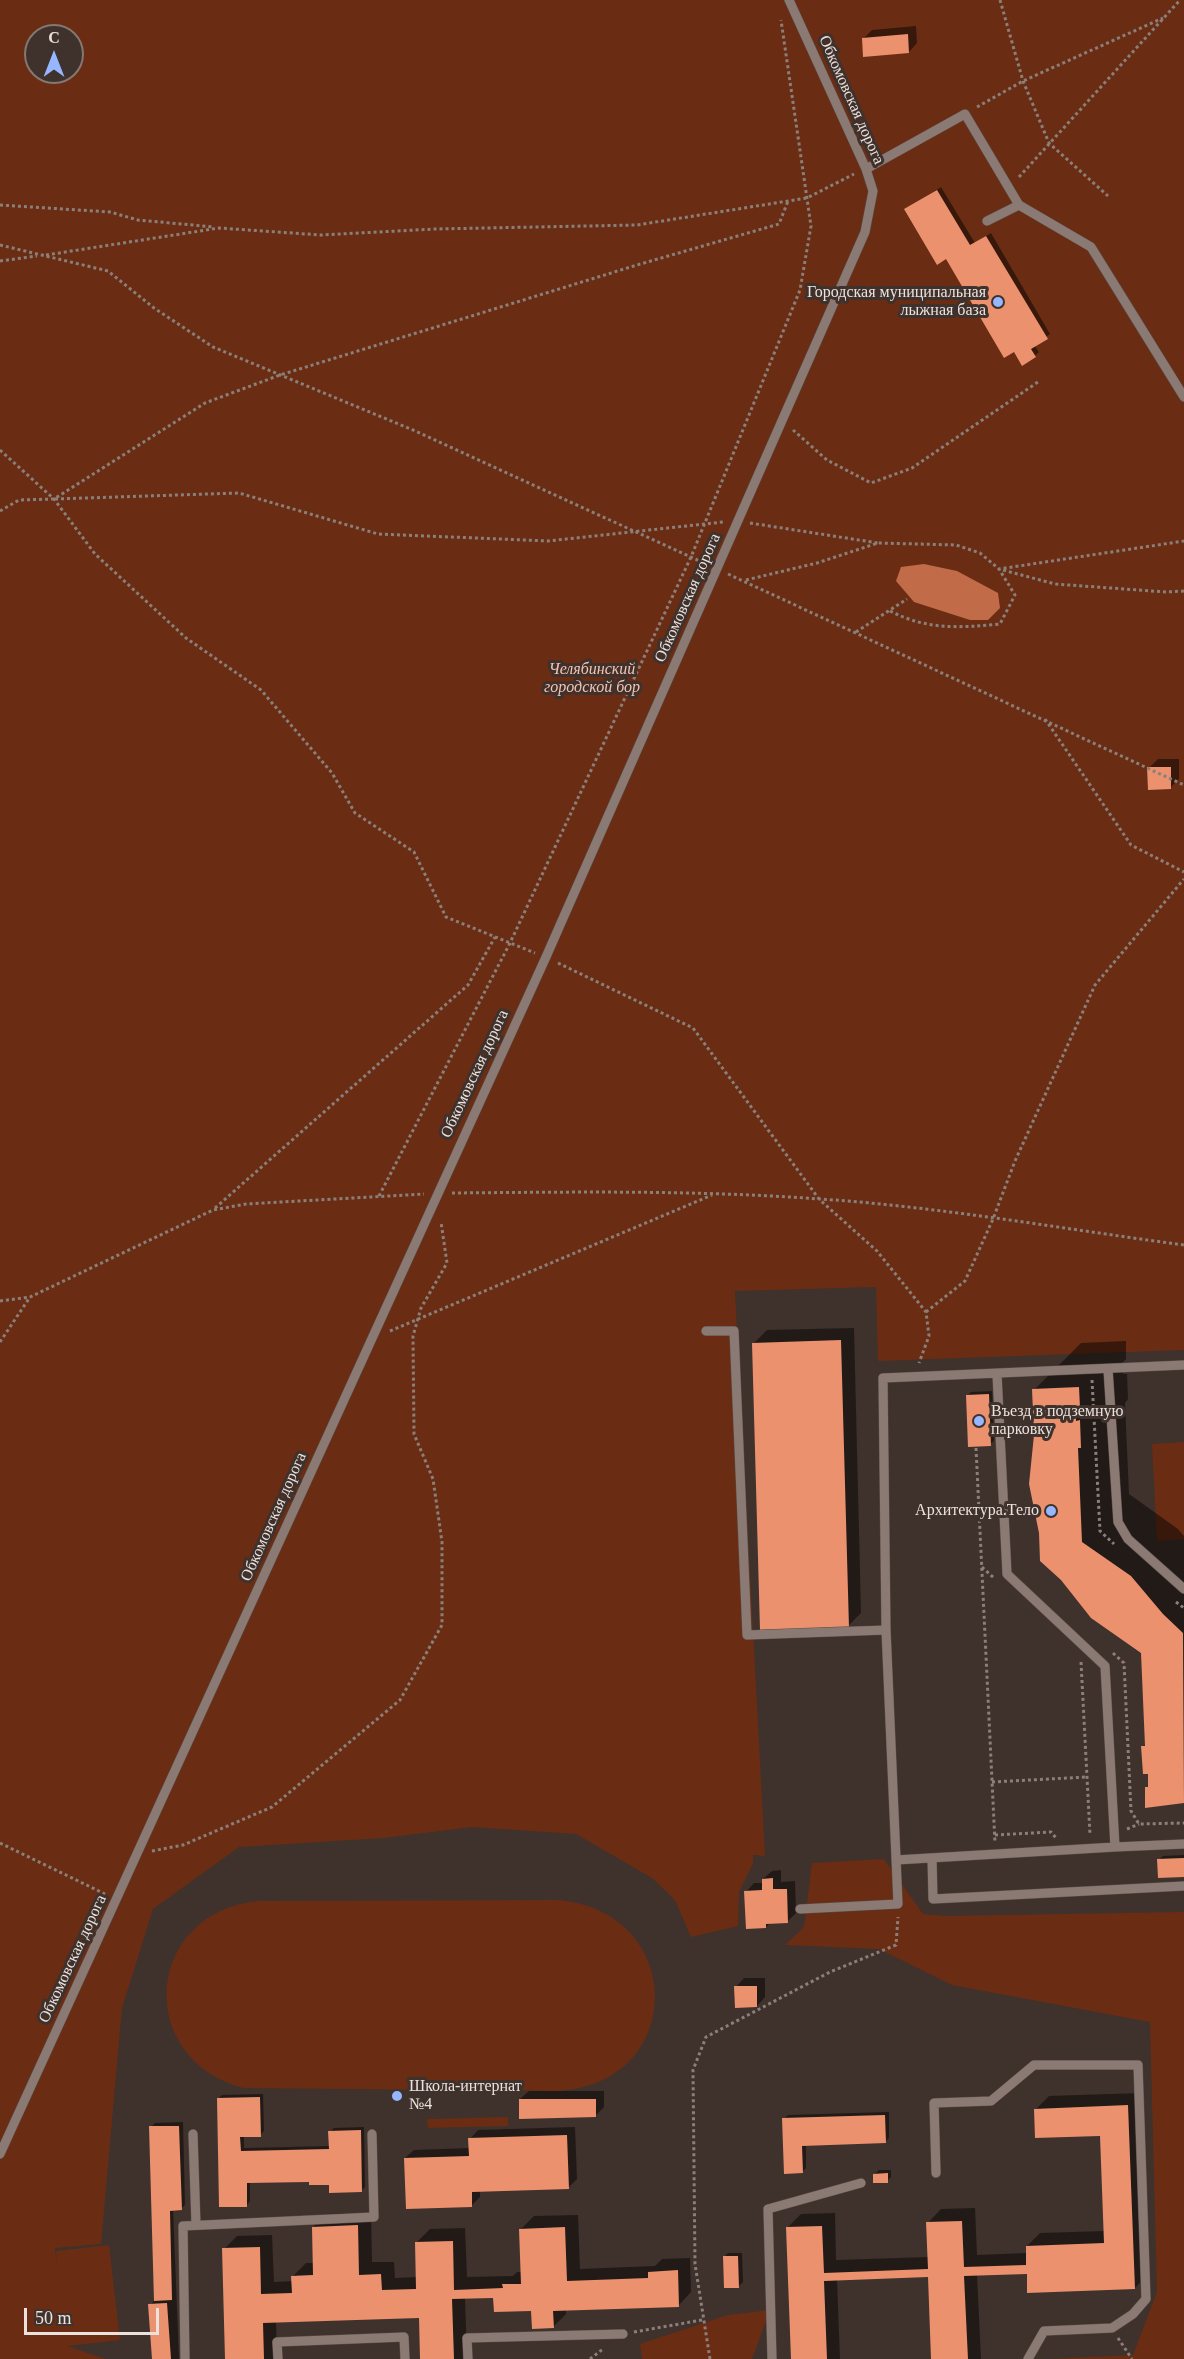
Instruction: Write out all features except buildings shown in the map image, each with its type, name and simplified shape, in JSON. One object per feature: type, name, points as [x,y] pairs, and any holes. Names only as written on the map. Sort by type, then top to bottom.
[{"type":"lane","name":"Обкомовская дорога","points":[[0,2154],[118,1900],[436,1193],[546,957],[865,232],[873,190],[866,169],[789,0]]},
{"type":"lane","points":[[866,169],[965,114],[1019,205],[1091,247],[1184,397]]},
{"type":"lane","points":[[987,221],[1019,205]]},
{"type":"lane","points":[[706,1331],[734,1331],[747,1635],[886,1630]]},
{"type":"lane","points":[[800,1910],[898,1904],[886,1630],[883,1378],[1184,1365]]},
{"type":"lane","points":[[1108,1370],[1118,1522],[1128,1539],[1184,1589]]},
{"type":"lane","points":[[997,1374],[1007,1574],[1105,1666],[1115,1847]]},
{"type":"lane","points":[[896,1860],[1184,1844]]},
{"type":"lane","points":[[932,1858],[933,1899],[1184,1886]]},
{"type":"lane","points":[[936,2173],[934,2103],[991,2101],[1034,2065],[1138,2065],[1146,2299],[1133,2314],[1112,2328],[1044,2331],[1028,2359]]},
{"type":"lane","points":[[193,2134],[196,2225]]},
{"type":"lane","points":[[185,2359],[183,2226],[374,2217],[372,2134]]},
{"type":"lane","points":[[772,2359],[768,2209],[861,2183]]},
{"type":"lane","points":[[468,2359],[467,2338],[623,2334]]},
{"type":"lane","points":[[278,2359],[277,2342],[404,2337],[405,2359]]},
{"type":"path","points":[[1000,0],[1023,81],[1048,142],[1108,196]]},
{"type":"path","points":[[1010,187],[1048,142],[1180,0]]},
{"type":"path","points":[[379,1196],[510,942],[691,557],[800,290],[811,226],[779,11]]},
{"type":"path","points":[[965,114],[1023,81],[1167,16]]},
{"type":"path","points":[[0,205],[110,212],[138,220],[321,235],[435,229],[637,225],[807,198],[866,169]]},
{"type":"path","points":[[54,499],[205,403],[280,375],[637,265],[780,224],[788,201]]},
{"type":"path","points":[[0,261],[219,228]]},
{"type":"path","points":[[0,245],[108,272],[154,308],[213,347],[413,430],[1184,784]]},
{"type":"path","points":[[781,419],[826,460],[871,483],[912,468],[1038,382]]},
{"type":"path","points":[[0,450],[54,499],[95,554],[186,638],[261,690],[332,773],[354,813],[414,852],[446,917],[546,957],[693,1028],[819,1198],[877,1251],[926,1312],[929,1336],[913,1377]]},
{"type":"path","points":[[0,511],[19,500],[239,493],[378,534],[548,541],[738,521],[878,543],[956,545],[980,553],[999,569],[1015,595],[1000,624],[960,628],[913,623],[890,611]]},
{"type":"path","points":[[999,569],[1184,542]]},
{"type":"path","points":[[744,581],[818,563],[878,543]]},
{"type":"path","points":[[999,569],[1055,584],[1166,592],[1184,591]]},
{"type":"path","points":[[856,632],[907,599]]},
{"type":"path","points":[[1045,719],[1131,845],[1184,872]]},
{"type":"path","points":[[926,1312],[965,1281],[993,1219],[1015,1161],[1095,985],[1184,879]]},
{"type":"path","points":[[213,1210],[468,985],[495,936]]},
{"type":"path","points":[[0,1301],[30,1297],[213,1210],[246,1204],[436,1193],[658,1192],[819,1198],[926,1208],[1184,1245]]},
{"type":"path","points":[[371,1338],[417,1321],[714,1194]]},
{"type":"path","points":[[138,1854],[183,1845],[272,1807],[400,1701],[442,1625],[442,1542],[433,1479],[414,1434],[413,1336],[421,1308],[447,1263],[440,1216]]},
{"type":"path","points":[[0,1342],[30,1297]]},
{"type":"path","points":[[976,1448],[996,1853]]},
{"type":"path","points":[[982,1567],[999,1582]]},
{"type":"path","points":[[1078,1657],[1082,1664],[1091,1848]]},
{"type":"path","points":[[992,1782],[1087,1777]]},
{"type":"path","points":[[1114,1835],[1139,1824]]},
{"type":"path","points":[[995,1835],[1051,1832],[1055,1838],[1067,1838]]},
{"type":"path","points":[[1079,1837],[1090,1836]]},
{"type":"path","points":[[0,1843],[118,1900]]},
{"type":"path","points":[[710,2359],[702,2320],[695,2264],[693,2070],[706,2037],[831,1972],[896,1945],[898,1904]]},
{"type":"path","points":[[590,2359],[623,2334],[702,2320]]},
{"type":"path","points":[[1112,2328],[1132,2359]]},
{"type":"green space","name":"Челябинский городской бор","points":[[0,0],[1184,0],[1184,1350],[878,1361],[876,1287],[735,1291],[765,1856],[753,1855],[753,1863],[739,1892],[738,1926],[691,1937],[675,1900],[652,1878],[576,1834],[472,1827],[384,1838],[239,1847],[153,1909],[122,2008],[101,2244],[55,2248],[57,2266],[56,2251],[109,2245],[120,2340],[67,2346],[106,2359],[0,2359]]},
{"type":"green space","points":[[1184,1442],[1184,1539],[1157,1541],[1152,1444]]},
{"type":"green space","points":[[884,1859],[923,1914],[945,1916],[1184,1912],[1184,2359],[1050,2359],[1133,2355],[1157,2292],[1150,2022],[952,1985],[879,1949],[785,1945],[804,1927],[812,1863]]},
{"type":"green space","points":[[557,1900],[600,1911],[631,1933],[649,1964],[655,1997],[649,2031],[630,2060],[599,2082],[556,2091],[243,2088],[207,2072],[183,2048],[170,2019],[167,1987],[175,1957],[193,1931],[220,1911],[258,1901]]},
{"type":"green space","points":[[508,2117],[508,2126],[428,2128],[427,2119]]},
{"type":"green space","points":[[770,2310],[752,2359],[642,2359],[640,2344],[728,2315]]},
{"type":"shaded area","points":[[924,564],[957,571],[998,593],[1000,608],[988,620],[970,620],[914,602],[896,581],[901,567]]},
{"type":"place","name":"Городская муниципальная лыжная база","points":[[998,302]]},
{"type":"place","name":"Въезд в подземную парковку","points":[[979,1421]]},
{"type":"place","name":"Архитектура.Тело","points":[[1051,1511]]},
{"type":"place","name":"Школа-интернат №4","points":[[397,2096]]}]
